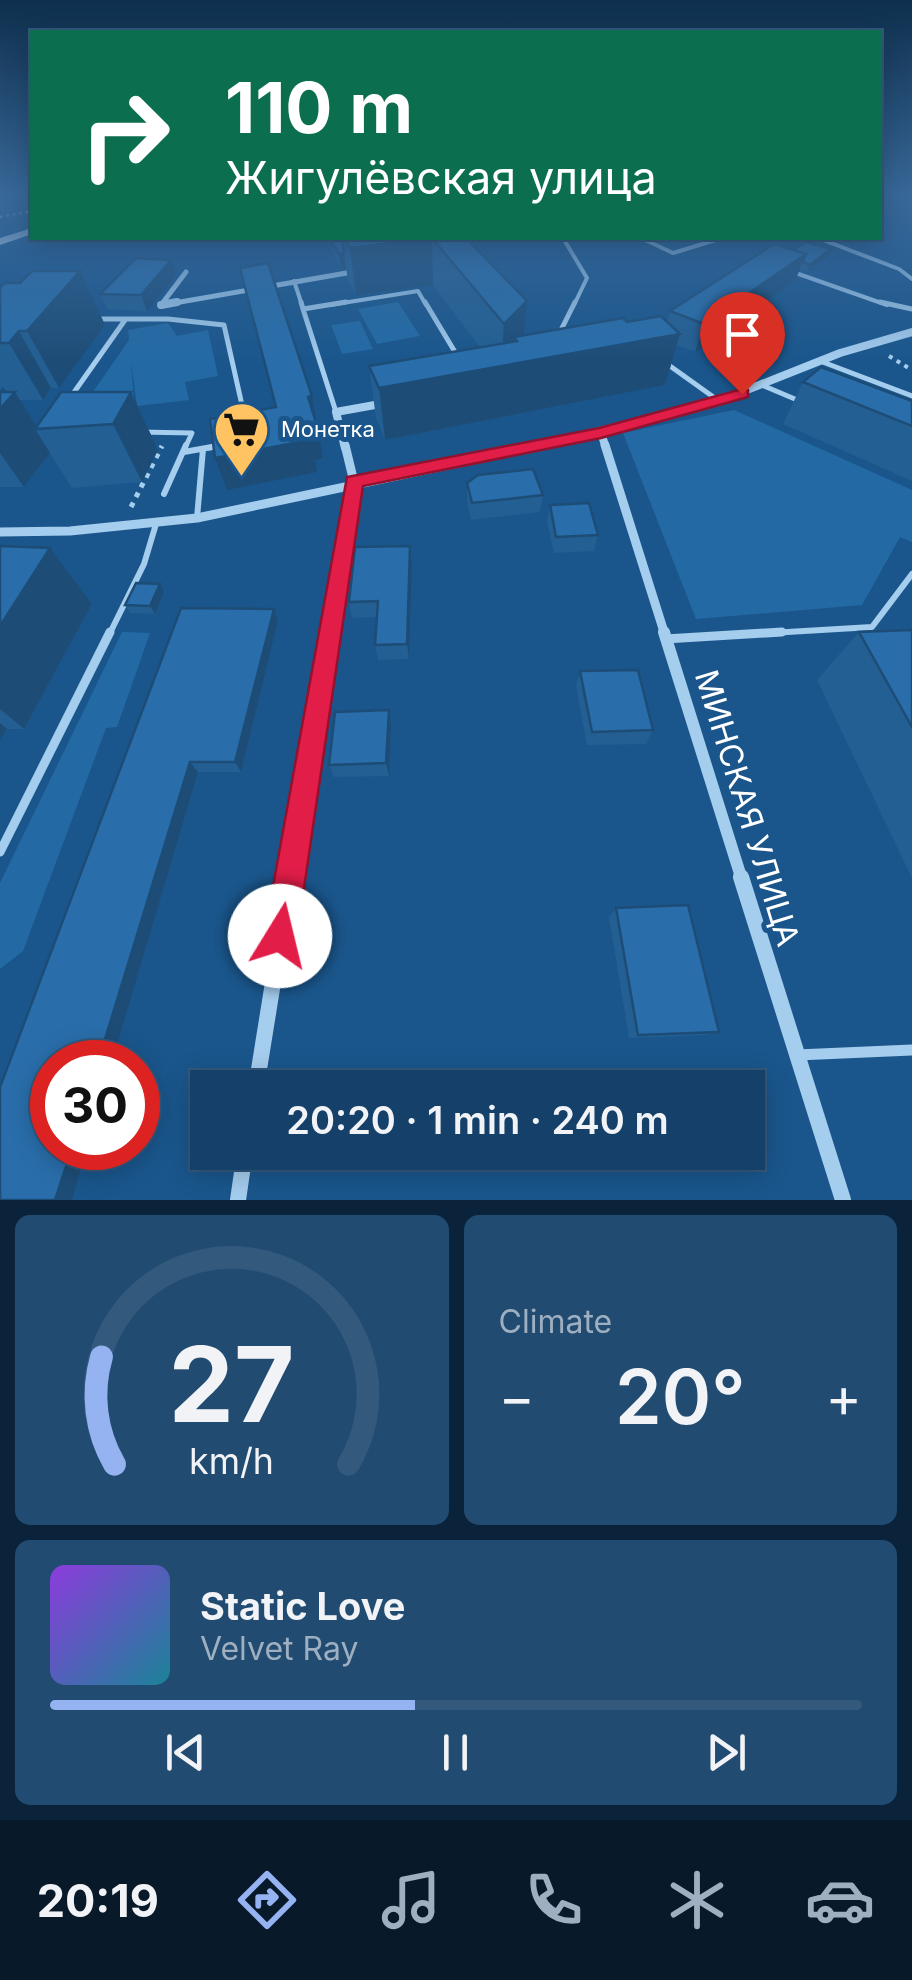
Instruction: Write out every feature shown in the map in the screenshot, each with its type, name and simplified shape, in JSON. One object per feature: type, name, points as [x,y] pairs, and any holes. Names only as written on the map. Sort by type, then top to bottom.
[{"type":"street","points":[[186,272],[162,305],[366,270]]},
{"type":"street","points":[[0,532],[70,531],[197,518],[601,433],[720,401],[912,332]]},
{"type":"street","points":[[259,1070],[354,482],[336,412],[388,402]]},
{"type":"street","name":"МИНСКАЯ УЛИЦА","points":[[601,433],[843,1200]]},
{"type":"street","points":[[238,1200],[242,1170]]},
{"type":"lane","points":[[562,328],[587,278],[571,250]]},
{"type":"lane","points":[[849,250],[899,269],[912,279]]},
{"type":"lane","points":[[786,270],[912,310]]},
{"type":"lane","points":[[294,281],[336,412]]},
{"type":"lane","points":[[303,309],[418,291],[467,370]]},
{"type":"lane","points":[[92,319],[168,319],[224,325],[250,440]]},
{"type":"lane","points":[[59,414],[124,320]]},
{"type":"lane","points":[[653,354],[720,401]]},
{"type":"lane","points":[[820,362],[912,396]]},
{"type":"lane","points":[[764,386],[814,407]]},
{"type":"lane","points":[[138,432],[192,433],[164,494]]},
{"type":"lane","points":[[184,452],[234,443]]},
{"type":"lane","points":[[197,518],[203,449]]},
{"type":"lane","points":[[0,852],[144,564],[156,524]]},
{"type":"lane","points":[[666,639],[872,626],[912,574]]},
{"type":"lane","points":[[796,1055],[912,1050]]},
{"type":"path","points":[[129,510],[140,496],[164,442],[146,441]]},
{"type":"shaded area","points":[[398,302],[420,336],[377,344],[358,309]]},
{"type":"shaded area","points":[[360,321],[373,349],[342,354],[331,325]]},
{"type":"shaded area","points":[[168,323],[177,336],[208,330],[218,376],[185,382],[189,400],[137,406],[131,361],[134,406],[86,402],[129,340],[128,330]]},
{"type":"shaded area","points":[[734,410],[912,490],[912,542],[900,537],[862,605],[696,619],[623,433]]},
{"type":"shaded area","points":[[122,632],[150,633],[117,727],[106,728],[23,951],[0,969],[0,883]]},
{"type":"building","points":[[442,250],[478,250],[527,301],[504,324]]},
{"type":"building","points":[[765,250],[806,254],[704,324],[670,311]]},
{"type":"building","points":[[793,250],[830,250],[810,265],[803,262],[806,254]]},
{"type":"building","points":[[136,258],[171,260],[141,295],[100,294]]},
{"type":"building","points":[[268,263],[312,396],[308,397],[317,426],[307,428],[310,440],[215,458],[210,419],[276,407],[240,268]]},
{"type":"building","points":[[32,271],[80,271],[27,331],[19,331],[9,343],[0,343],[0,287],[20,283]]},
{"type":"building","points":[[661,316],[680,334],[379,388],[369,366],[623,318],[627,322]]},
{"type":"building","points":[[821,367],[912,401],[912,426],[803,382]]},
{"type":"building","points":[[0,392],[15,392],[0,409]]},
{"type":"building","points":[[61,392],[131,392],[113,424],[35,429]]},
{"type":"building","points":[[533,469],[543,495],[472,503],[467,483],[478,475]]},
{"type":"building","points":[[589,503],[598,535],[556,537],[550,505]]},
{"type":"building","points":[[0,546],[50,548],[0,626]]},
{"type":"building","points":[[410,546],[407,644],[375,645],[378,601],[349,602],[355,547]]},
{"type":"building","points":[[136,583],[160,584],[150,606],[125,605]]},
{"type":"building","points":[[181,608],[274,609],[235,762],[190,762],[105,1040],[30,1040],[30,1170],[65,1170],[55,1200],[0,1200],[0,1087]]},
{"type":"building","points":[[912,630],[912,727],[859,632]]},
{"type":"building","points":[[638,670],[653,730],[592,732],[580,671]]},
{"type":"building","points":[[389,710],[386,763],[329,765],[335,712]]},
{"type":"building","points":[[688,905],[719,1032],[638,1035],[616,908]]},
{"type":"place","name":"Монетка","points":[[242,478]]},
{"type":"route","points":[[280,936],[354,482],[601,433],[742,394]]}]
